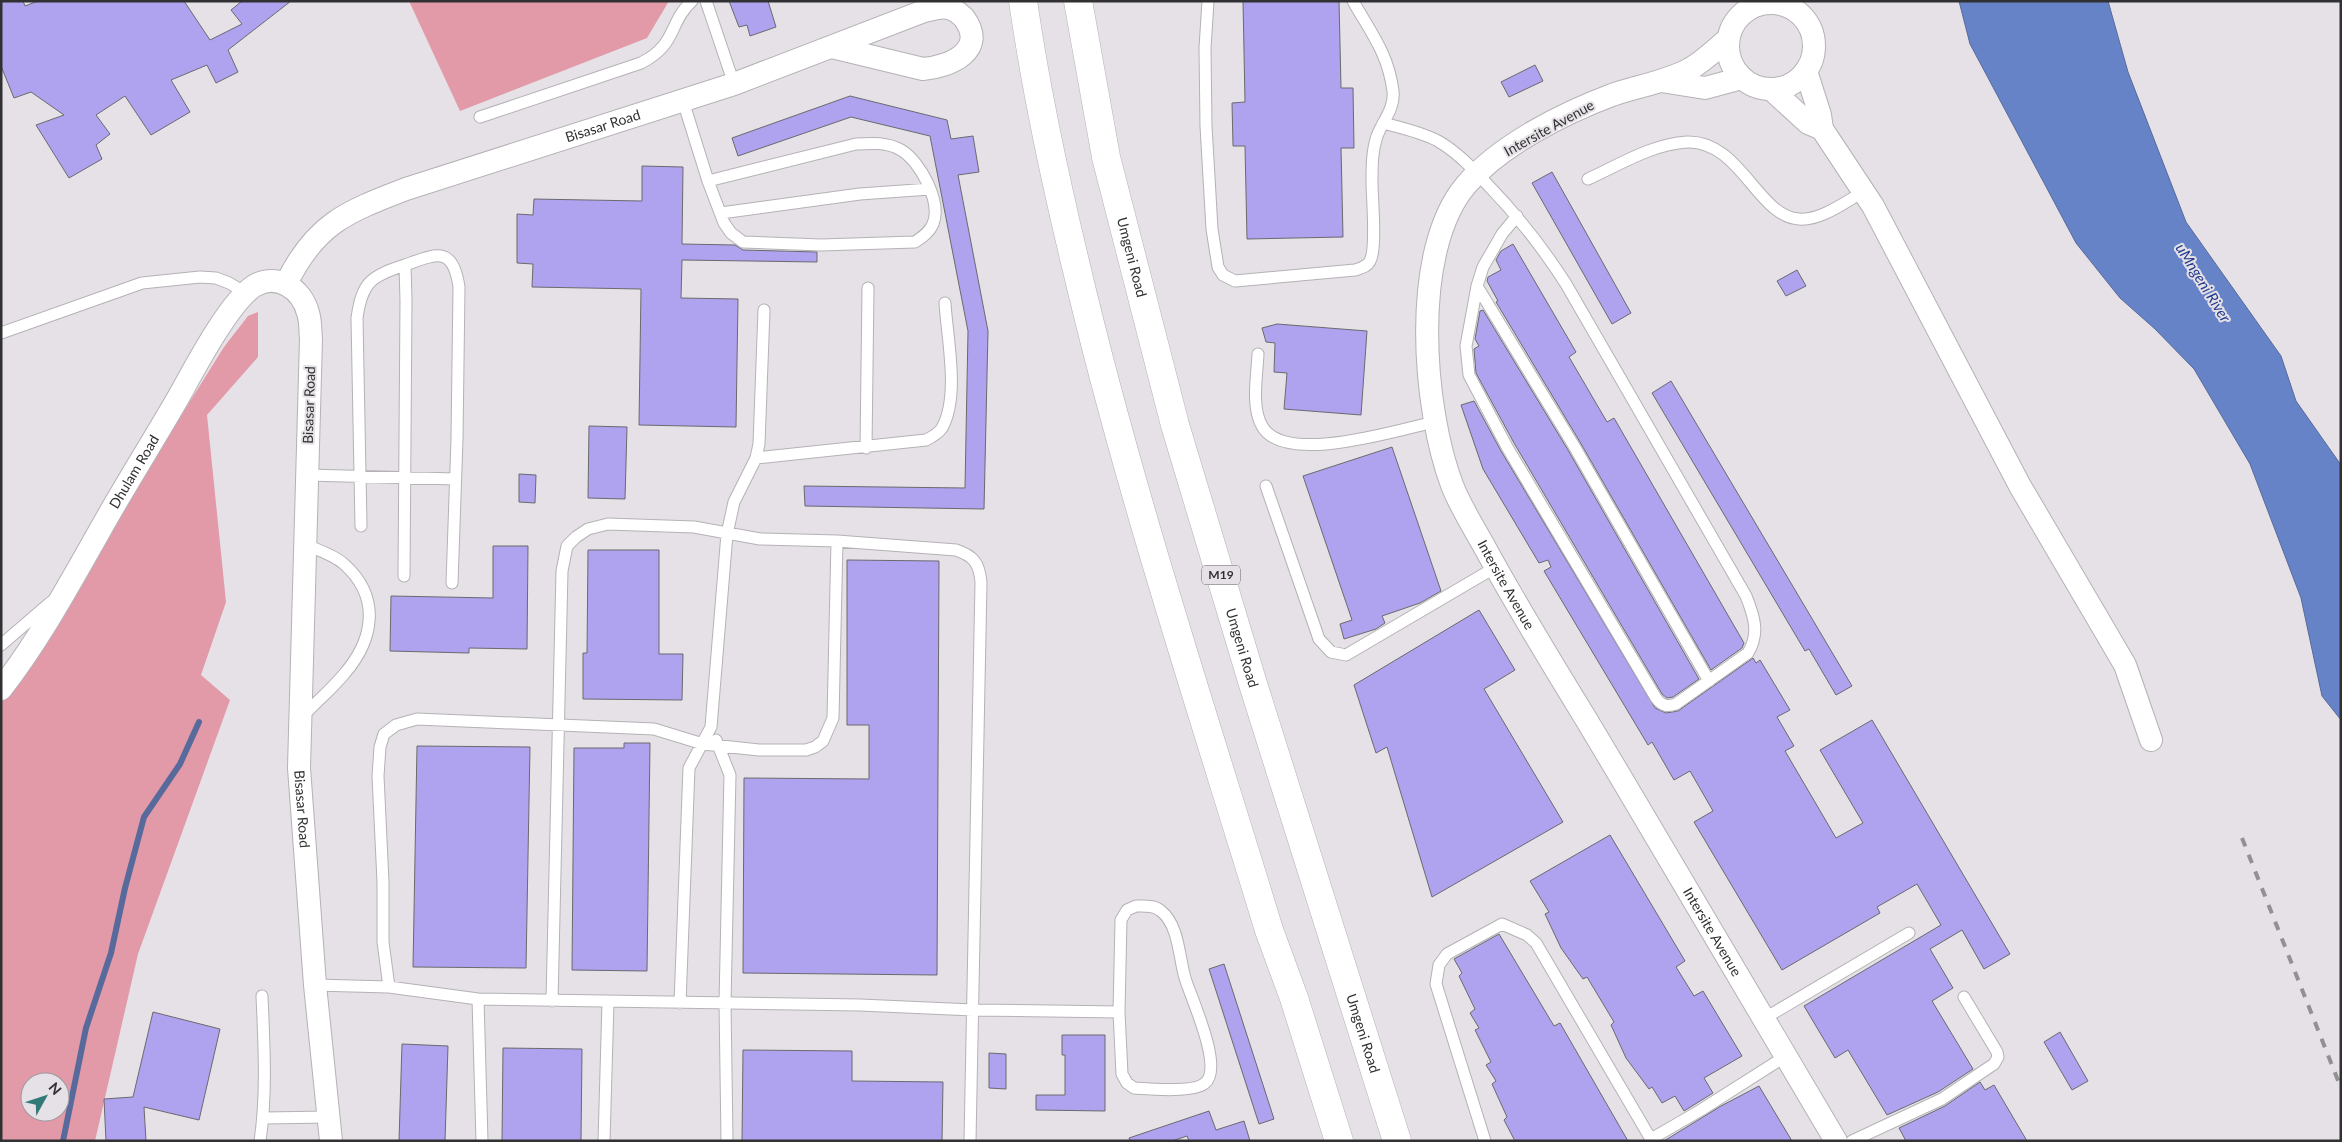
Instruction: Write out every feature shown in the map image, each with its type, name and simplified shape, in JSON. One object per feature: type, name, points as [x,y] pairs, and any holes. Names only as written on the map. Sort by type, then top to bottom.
[{"type":"highway","points":[[1023,1],[1056,182],[1096,352],[1128,471],[1269,930],[1294,998],[1340,1141]]},
{"type":"highway","name":"Umgeni Road","points":[[1078,1],[1106,157],[1175,425],[1256,693],[1397,1141]]},
{"type":"highway","points":[[1098,1],[1118,200]]},
{"type":"street","points":[[1774,2],[1798,12],[1807,22],[1814,46],[1812,59],[1806,71],[1791,84],[1771,89],[1750,84],[1742,78],[1731,60],[1728,39],[1732,27],[1739,16],[1755,6],[1774,2]]},
{"type":"street","name":"Bisasar Road","points":[[331,1141],[315,985],[299,768],[302,717],[311,339],[309,314],[303,299],[286,284],[298,259],[321,233],[355,209],[406,189],[734,84],[832,48],[924,11],[956,6],[969,28],[970,43],[966,52],[945,66],[923,69],[832,48]]},
{"type":"street","name":"Intersite Avenue","points":[[1728,39],[1693,68],[1581,108],[1500,154],[1477,174],[1454,200],[1440,234],[1429,294],[1426,365],[1434,422],[1453,488],[1496,567],[1765,1018],[1836,1141]]},
{"type":"street","points":[[1806,71],[1820,116],[1822,129],[1865,191],[2020,486],[2125,664],[2151,740]]},
{"type":"street","name":"Intersite Avenue","points":[[1661,81],[1705,88],[1742,78]]},
{"type":"street","points":[[1771,89],[1808,123],[1822,129]]},
{"type":"street","name":"Dhulam Road","points":[[1,689],[71,585],[100,530],[226,318],[253,286],[264,282],[280,281],[286,284]]},
{"type":"lane","points":[[480,118],[641,63],[655,56],[669,40],[687,6],[692,1]]},
{"type":"lane","points":[[706,1],[734,84]]},
{"type":"lane","points":[[1208,1],[1205,48],[1208,185],[1218,267],[1223,275],[1235,281],[1354,270],[1364,267],[1370,262],[1374,247],[1372,156],[1377,138],[1393,100],[1390,72],[1383,51],[1353,1]]},
{"type":"lane","points":[[683,101],[708,181],[724,223],[731,233],[743,242],[812,245],[915,242],[927,234],[934,222],[934,209],[924,173],[914,160],[902,150],[876,143],[856,144],[708,181]]},
{"type":"lane","points":[[1383,123],[1411,130],[1437,141],[1452,150],[1517,216],[1542,247],[1566,284],[1736,578],[1754,616],[1756,633],[1748,653],[1676,704],[1668,706],[1661,704],[1656,698],[1506,447],[1469,375],[1466,360],[1468,327],[1477,286],[1484,266],[1502,234],[1517,216]]},
{"type":"lane","points":[[1588,179],[1653,150],[1688,142],[1717,149],[1740,170],[1779,212],[1798,220],[1819,216],[1865,191]]},
{"type":"lane","points":[[721,213],[860,194],[930,190]]},
{"type":"lane","points":[[361,526],[362,477],[357,318],[360,297],[366,285],[376,277],[404,265],[441,256],[452,263],[456,270],[458,296],[456,479],[452,584]]},
{"type":"lane","points":[[404,265],[406,301],[404,576]]},
{"type":"lane","points":[[1,333],[142,283],[200,277],[216,278],[230,283],[246,293]]},
{"type":"lane","points":[[1477,286],[1574,446],[1709,681]]},
{"type":"lane","points":[[866,448],[868,288]]},
{"type":"lane","points":[[756,458],[866,448],[926,440],[942,428],[948,410],[951,390],[944,303]]},
{"type":"lane","points":[[727,1141],[726,1002],[730,776],[717,745],[712,726],[727,534],[734,502],[756,458],[759,444],[762,412],[764,310]]},
{"type":"lane","points":[[1258,354],[1257,414],[1262,428],[1277,440],[1299,445],[1353,440],[1434,422]]},
{"type":"lane","points":[[307,475],[456,479]]},
{"type":"lane","points":[[1266,486],[1319,639],[1331,652],[1346,655],[1496,567]]},
{"type":"lane","points":[[552,1001],[560,724],[562,571],[567,546],[588,529],[608,524],[694,527],[760,539],[837,541],[956,550],[969,554],[980,568],[970,1141]]},
{"type":"lane","points":[[389,987],[383,942],[383,882],[378,776],[380,747],[384,734],[396,725],[417,719],[654,729],[703,744],[759,750],[806,750],[816,747],[827,734],[833,718],[837,541]]},
{"type":"lane","points":[[302,717],[345,674],[362,648],[368,635],[370,621],[367,598],[353,574],[336,558],[306,545]]},
{"type":"lane","points":[[1,645],[71,585]]},
{"type":"lane","points":[[680,1003],[689,768],[712,726]]},
{"type":"lane","points":[[1136,906],[1152,906],[1161,911],[1168,919],[1174,933],[1186,979],[1204,1028],[1209,1058],[1209,1079],[1204,1084],[1189,1088],[1134,1088],[1126,1083],[1122,1074],[1120,1012],[1121,920],[1127,910],[1136,906]]},
{"type":"lane","points":[[1486,1141],[1436,984],[1439,965],[1447,954],[1502,924],[1527,935],[1536,943],[1651,1140],[1786,1056]]},
{"type":"lane","points":[[1765,1018],[1909,932]]},
{"type":"lane","points":[[315,985],[389,987],[478,1000],[860,1004],[973,1010],[1120,1012]]},
{"type":"lane","points":[[260,1141],[264,1118],[265,1079],[262,996]]},
{"type":"lane","points":[[1852,1141],[1942,1098],[1994,1064],[1998,1057],[1997,1052],[1964,997]]},
{"type":"lane","points":[[478,1000],[482,1141]]},
{"type":"lane","points":[[604,1141],[608,1002]]},
{"type":"lane","points":[[264,1118],[329,1117]]},
{"type":"shaded area","points":[[409,1],[669,1],[647,38],[460,111]]},
{"type":"shaded area","points":[[258,312],[258,357],[207,415],[226,602],[201,675],[230,700],[138,954],[95,1141],[1,1141],[1,703],[224,347],[248,316]]},
{"type":"water","name":"uMngeni River","points":[[1959,1],[2108,1],[2128,72],[2186,222],[2281,356],[2296,401],[2341,465],[2341,720],[2322,696],[2301,598],[2250,464],[2194,369],[2155,329],[2120,298],[2076,243],[1970,44]]},
{"type":"building","points":[[1,1],[23,1],[25,6],[38,1],[184,1],[210,40],[242,24],[231,10],[242,1],[291,1],[228,50],[238,72],[216,83],[207,65],[171,80],[190,112],[151,135],[125,96],[96,115],[110,134],[96,145],[102,159],[69,178],[36,125],[64,115],[31,92],[14,98],[1,66]]},
{"type":"building","points":[[729,1],[768,1],[776,27],[750,36],[747,25],[739,27]]},
{"type":"building","points":[[1243,1],[1339,1],[1341,88],[1353,88],[1354,148],[1341,148],[1343,237],[1247,239],[1245,146],[1233,146],[1232,103],[1245,102]]},
{"type":"building","points":[[1535,65],[1543,81],[1509,97],[1501,82]]},
{"type":"building","points":[[850,96],[947,120],[951,139],[973,136],[979,172],[958,175],[988,331],[984,509],[805,506],[804,486],[965,488],[968,331],[930,136],[851,117],[738,156],[732,138]]},
{"type":"building","points":[[642,166],[683,167],[682,244],[735,245],[743,250],[817,252],[817,262],[682,260],[681,298],[738,299],[736,427],[639,425],[641,289],[532,287],[533,264],[517,263],[517,214],[533,215],[534,199],[642,201]]},
{"type":"building","points":[[1552,172],[1631,313],[1612,324],[1532,183]]},
{"type":"building","points":[[1513,244],[1576,352],[1569,357],[1607,422],[1614,418],[1744,643],[1742,648],[1711,670],[1580,442],[1496,302],[1498,301],[1487,281],[1488,277],[1501,270],[1496,260],[1501,251]]},
{"type":"building","points":[[1797,270],[1806,286],[1786,296],[1777,281]]},
{"type":"building","points":[[1483,310],[1568,450],[1699,679],[1673,697],[1667,698],[1662,694],[1514,443],[1476,373],[1474,349],[1479,346],[1475,339],[1480,311]]},
{"type":"building","points":[[1277,324],[1367,331],[1361,415],[1284,409],[1287,373],[1274,372],[1275,343],[1266,342],[1262,328]]},
{"type":"building","points":[[1671,381],[1852,686],[1836,695],[1809,649],[1805,651],[1652,393]]},
{"type":"building","points":[[1474,401],[1501,451],[1655,708],[1666,713],[1678,711],[1753,658],[1756,663],[1760,660],[1790,710],[1777,717],[1794,746],[1785,751],[1836,838],[1863,823],[1820,750],[1872,720],[2010,954],[1984,969],[1962,930],[1930,949],[1953,988],[1932,1001],[1973,1069],[1938,1092],[1887,1115],[1848,1050],[1835,1058],[1804,1006],[1941,925],[1917,884],[1877,907],[1880,913],[1782,970],[1694,822],[1713,811],[1690,771],[1674,780],[1652,742],[1648,745],[1544,571],[1551,567],[1548,560],[1539,563],[1483,469],[1461,405]]},
{"type":"building","points":[[589,426],[627,427],[625,499],[588,498]]},
{"type":"building","points":[[1392,447],[1441,591],[1420,603],[1382,616],[1385,623],[1376,629],[1344,639],[1340,624],[1352,620],[1303,476]]},
{"type":"building","points":[[519,474],[536,475],[535,503],[519,502]]},
{"type":"building","points":[[493,546],[528,546],[527,649],[469,648],[469,653],[390,651],[391,596],[493,598]]},
{"type":"building","points":[[588,550],[659,550],[659,654],[683,654],[682,700],[583,699],[583,653],[587,653]]},
{"type":"building","points":[[847,560],[939,561],[937,975],[743,973],[744,778],[869,779],[869,725],[847,725]]},
{"type":"building","points":[[1479,610],[1515,670],[1484,689],[1563,822],[1432,897],[1387,747],[1376,753],[1354,685]]},
{"type":"building","points":[[624,743],[650,743],[647,971],[572,970],[574,748],[624,748]]},
{"type":"building","points":[[417,746],[530,747],[526,968],[413,967]]},
{"type":"building","points":[[1610,835],[1685,961],[1676,967],[1694,996],[1703,991],[1742,1056],[1704,1078],[1713,1093],[1684,1111],[1675,1096],[1662,1103],[1652,1087],[1649,1089],[1626,1058],[1611,1025],[1614,1022],[1587,977],[1583,979],[1561,948],[1545,914],[1549,912],[1530,881]]},
{"type":"building","points":[[1499,934],[1554,1026],[1560,1023],[1628,1141],[1515,1141],[1504,1120],[1507,1117],[1492,1084],[1496,1081],[1486,1065],[1491,1062],[1475,1030],[1479,1028],[1470,1013],[1475,1009],[1459,976],[1462,973],[1454,959]]},
{"type":"building","points":[[1224,964],[1274,1119],[1259,1124],[1209,969]]},
{"type":"building","points":[[153,1012],[220,1029],[199,1120],[144,1107],[146,1141],[106,1141],[104,1099],[133,1097]]},
{"type":"building","points":[[2060,1032],[2088,1081],[2072,1090],[2044,1042]]},
{"type":"building","points":[[1062,1035],[1105,1035],[1105,1111],[1036,1110],[1036,1095],[1065,1095],[1065,1055],[1062,1055]]},
{"type":"building","points":[[402,1044],[448,1046],[445,1141],[399,1141]]},
{"type":"building","points":[[503,1048],[582,1049],[581,1141],[502,1141]]},
{"type":"building","points":[[743,1050],[852,1051],[852,1081],[943,1082],[942,1141],[742,1141]]},
{"type":"building","points":[[989,1053],[1006,1054],[1006,1089],[989,1088]]},
{"type":"building","points":[[1980,1082],[1985,1090],[1994,1085],[2027,1141],[1906,1141],[1899,1128],[1945,1106]]},
{"type":"building","points":[[1759,1086],[1792,1141],[1664,1141],[1721,1106]]},
{"type":"building","points":[[1209,1111],[1216,1130],[1244,1121],[1250,1141],[1189,1141],[1187,1136],[1172,1141],[1130,1141],[1129,1138]]},
{"type":"waterway","points":[[63,1141],[86,1028],[111,953],[125,888],[144,817],[180,764],[199,722]]},
{"type":"railway","points":[[2242,838],[2341,1088]]}]
